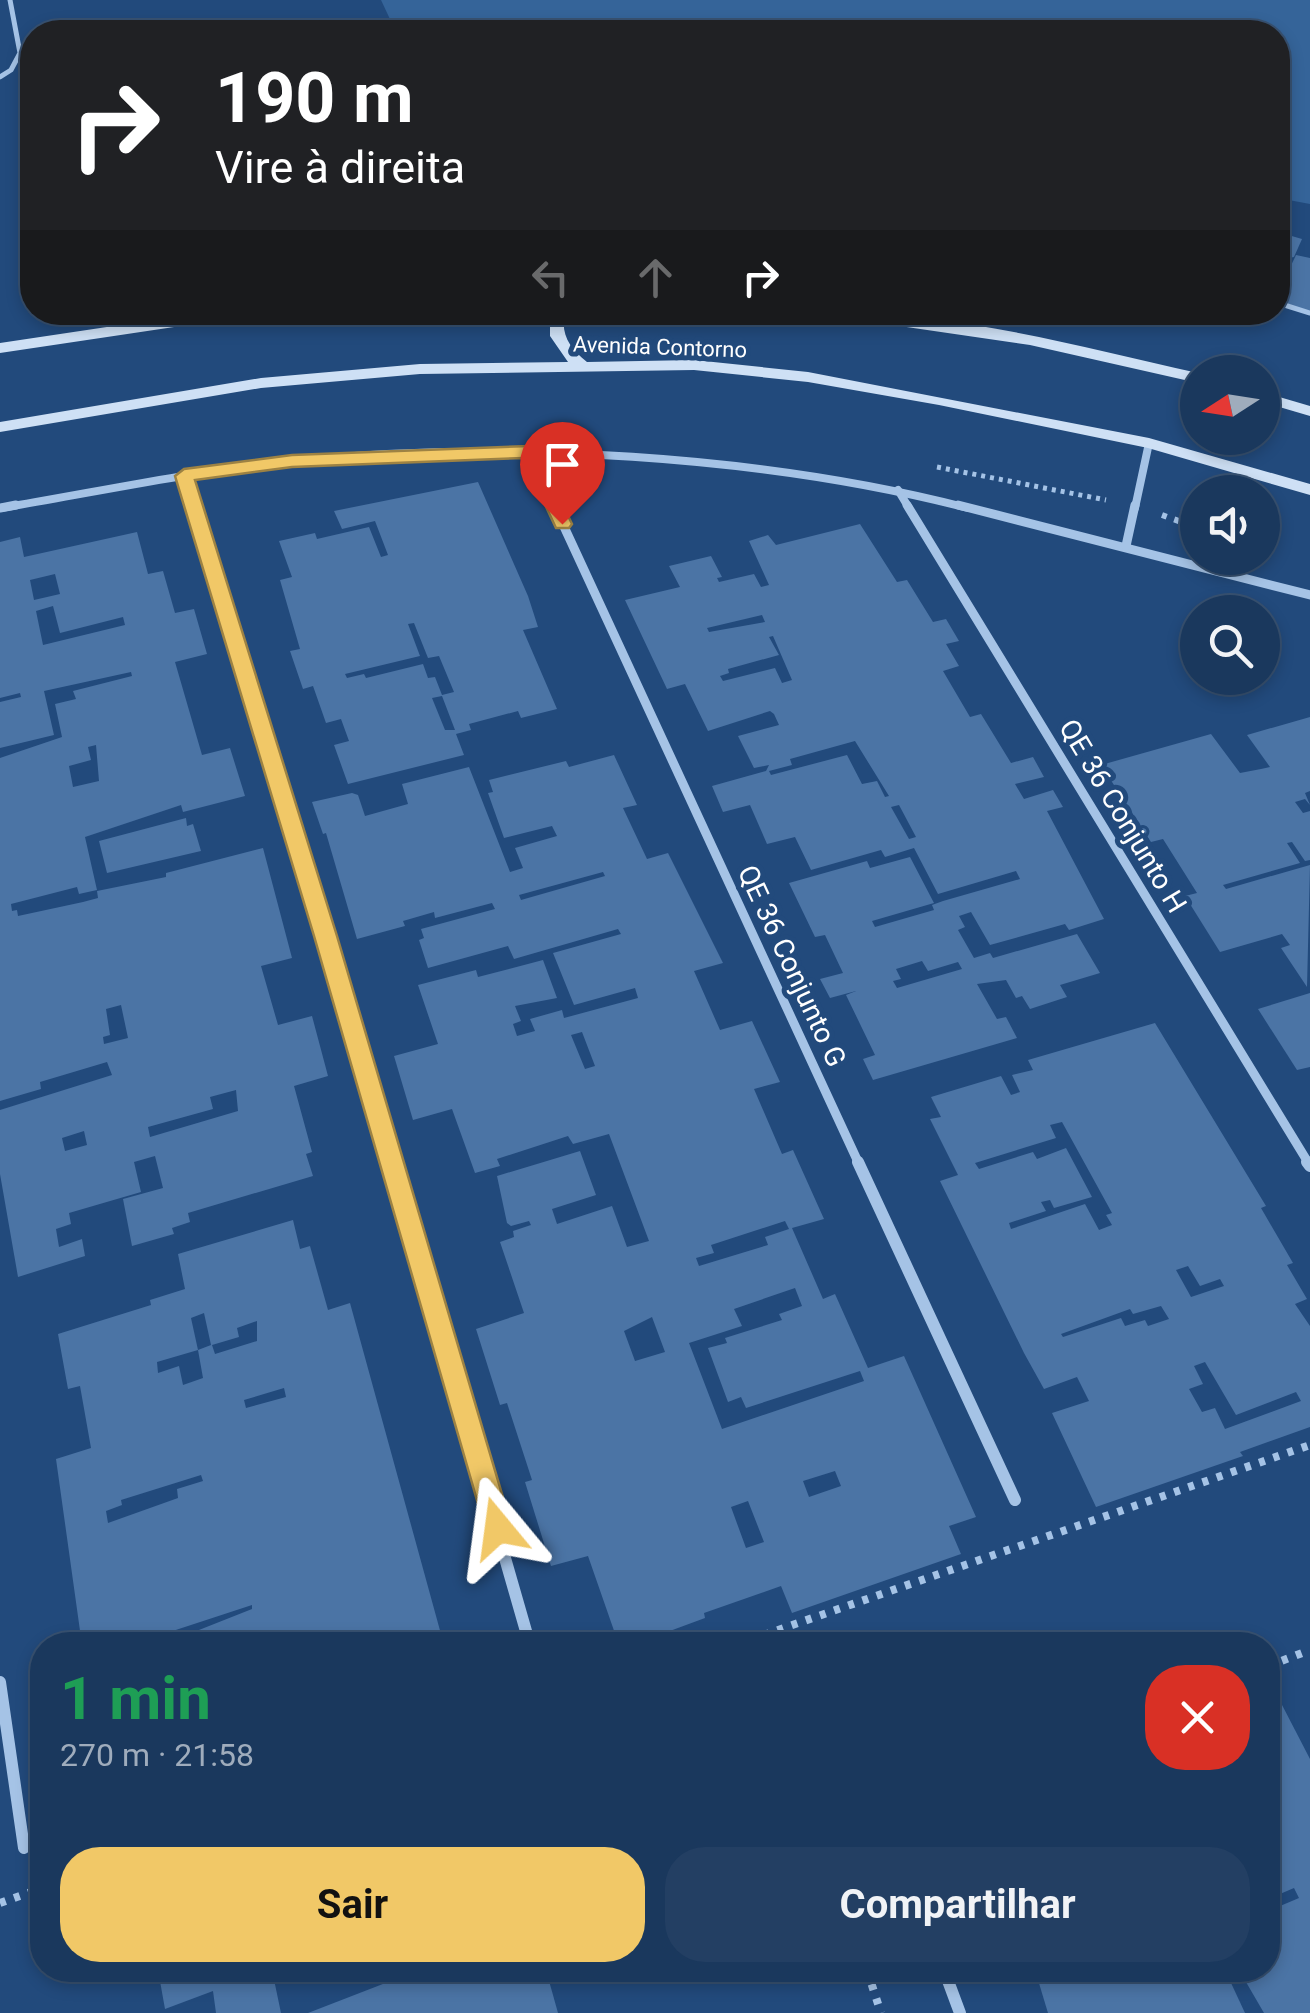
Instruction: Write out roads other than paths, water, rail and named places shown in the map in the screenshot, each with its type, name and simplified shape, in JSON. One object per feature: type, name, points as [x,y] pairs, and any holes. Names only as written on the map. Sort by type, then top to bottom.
[{"type":"main road","points":[[0,348],[154,325]]},
{"type":"main road","points":[[554,325],[558,342],[583,366]]},
{"type":"main road","points":[[927,325],[1030,340],[1180,374]]},
{"type":"main road","name":"Avenida Contorno","points":[[0,427],[260,383],[420,369],[694,365],[808,377],[1149,444],[1310,490]]},
{"type":"main road","points":[[1280,402],[1310,411]]},
{"type":"street","points":[[1126,546],[1149,444]]},
{"type":"street","points":[[0,508],[292,461],[529,452],[713,465],[898,490],[1310,596]]},
{"type":"street","name":"QE 36 Conjunto G","points":[[529,452],[1014,1500]]},
{"type":"street","points":[[184,476],[331,955],[526,1632]]},
{"type":"street","name":"QE 36 Conjunto H","points":[[898,490],[1310,1166]]},
{"type":"street","points":[[0,1682],[24,1848]]},
{"type":"street","points":[[948,1982],[960,2013]]},
{"type":"lane","points":[[10,0],[20,38]]},
{"type":"lane","points":[[0,76],[20,58]]}]
